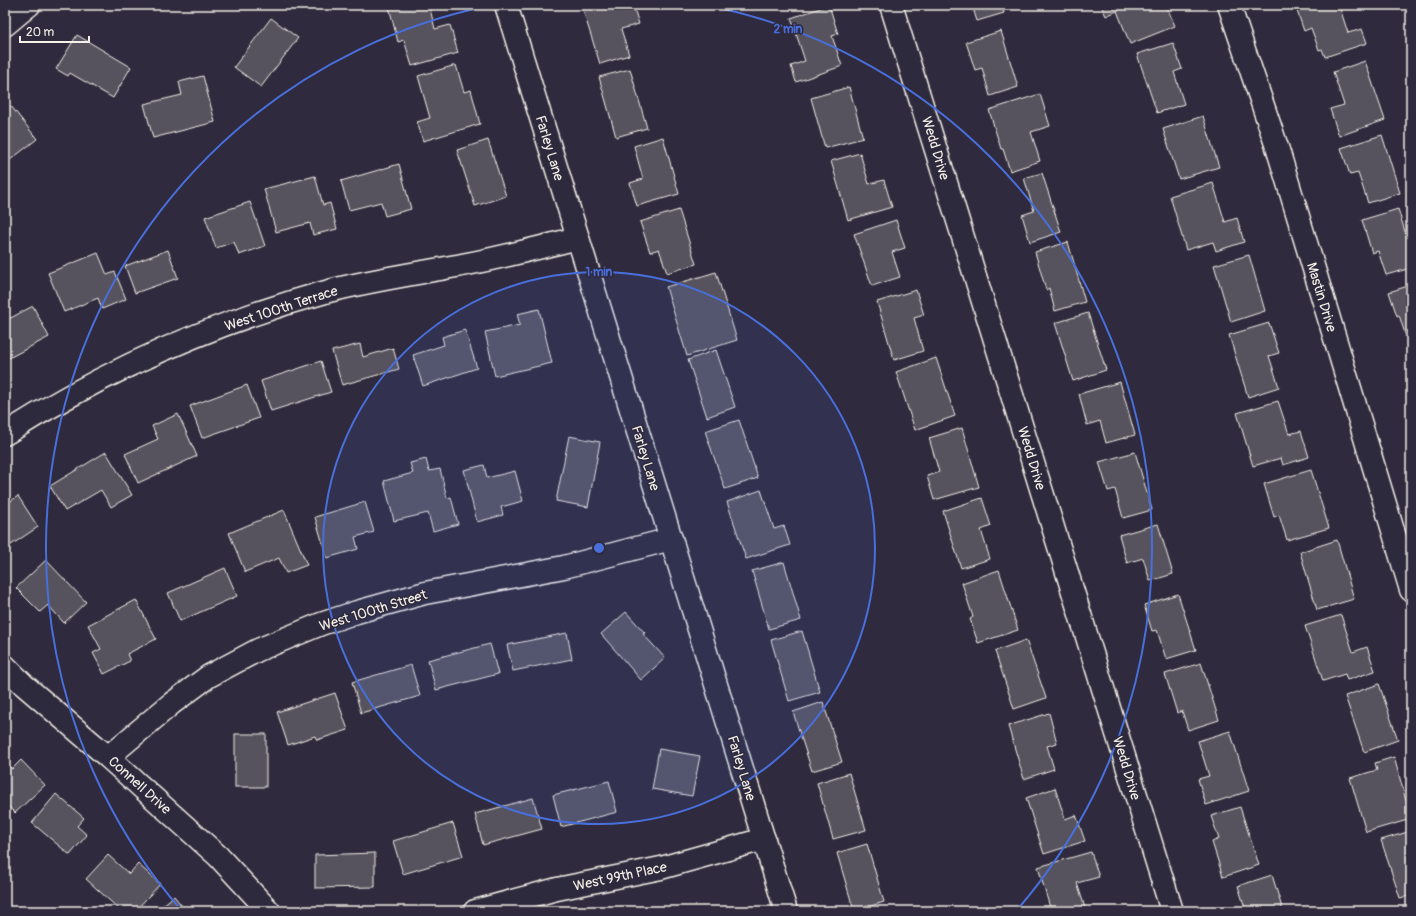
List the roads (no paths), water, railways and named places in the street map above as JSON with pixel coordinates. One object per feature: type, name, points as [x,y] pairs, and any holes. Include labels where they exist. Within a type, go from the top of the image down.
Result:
[{"type":"street","points":[[5,25],[29,5]]},
{"type":"street","name":"Farley Lane","points":[[506,5],[786,911]]},
{"type":"street","name":"Wedd Drive","points":[[891,5],[1172,911]]},
{"type":"street","name":"Mastin Drive","points":[[1229,5],[1278,150],[1411,590]]},
{"type":"street","name":"West 100th Terrace","points":[[5,434],[34,416],[120,370],[180,343],[253,315],[329,291],[379,279],[469,264],[578,238]]},
{"type":"street","name":"West 100th Street","points":[[108,757],[170,704],[209,676],[258,650],[321,624],[425,593],[564,567],[671,539]]},
{"type":"street","name":"Connell Drive","points":[[5,666],[24,685],[108,757],[218,856],[268,911]]},
{"type":"street","name":"West 99th Place","points":[[475,911],[557,889],[661,868],[764,839]]}]
